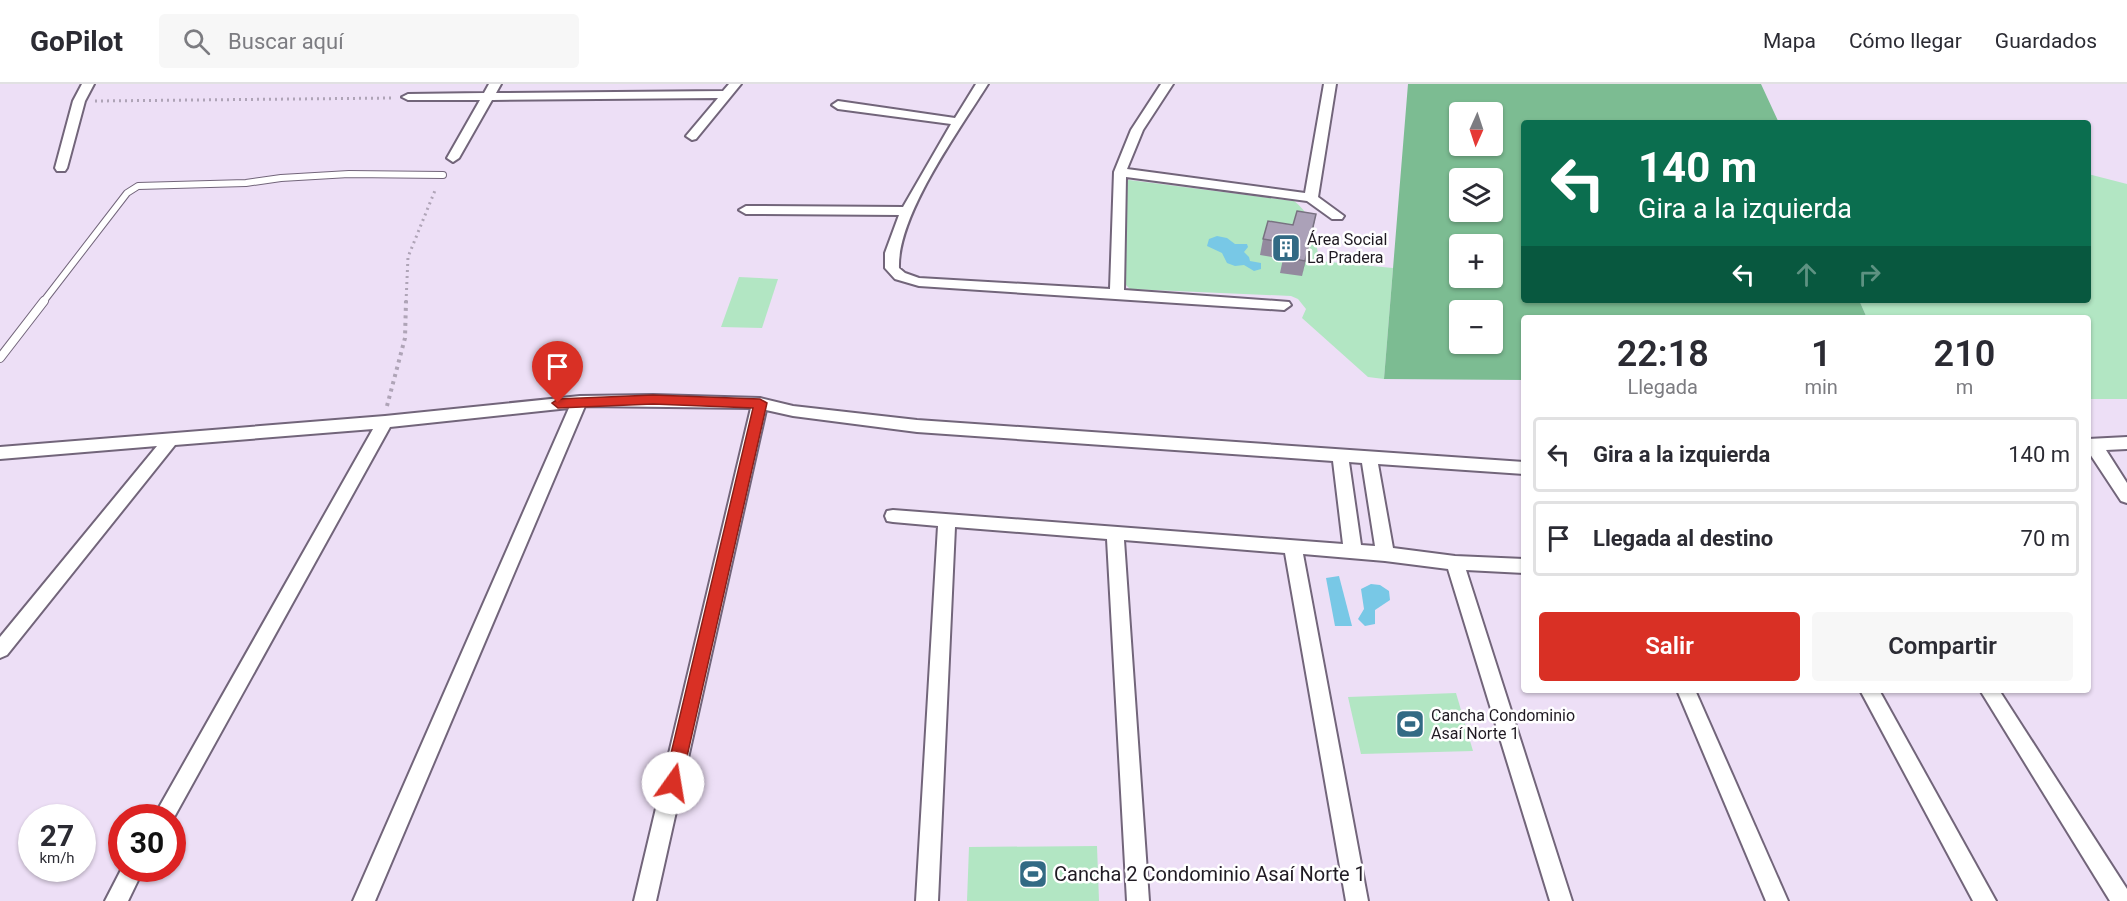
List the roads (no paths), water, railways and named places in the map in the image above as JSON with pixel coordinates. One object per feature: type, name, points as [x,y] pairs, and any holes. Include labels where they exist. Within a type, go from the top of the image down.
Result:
[{"type":"street","points":[[61,168],[79,101],[88,84]]},
{"type":"street","points":[[453,158],[495,84]]},
{"type":"street","points":[[692,136],[735,84]]},
{"type":"street","points":[[982,84],[906,211],[891,258],[892,269],[899,276],[920,282],[1284,305]]},
{"type":"street","points":[[1117,294],[1120,172],[1137,130],[1167,84]]},
{"type":"street","points":[[1311,198],[1330,84]]},
{"type":"street","points":[[408,97],[727,94]]},
{"type":"street","points":[[838,105],[959,122]]},
{"type":"street","points":[[1120,172],[1311,198],[1337,216]]},
{"type":"street","points":[[746,210],[906,211]]},
{"type":"street","points":[[0,453],[385,422],[580,401],[653,400],[760,403],[793,411],[917,426],[1521,468]]},
{"type":"street","points":[[364,901],[580,401]]},
{"type":"street","points":[[645,901],[760,403]]},
{"type":"street","points":[[171,804],[385,422]]},
{"type":"street","points":[[0,650],[169,441]]},
{"type":"street","points":[[2091,445],[2127,443]]},
{"type":"street","points":[[2091,445],[2127,497]]},
{"type":"street","points":[[1340,456],[1353,552]]},
{"type":"street","points":[[1369,458],[1385,554]]},
{"type":"street","points":[[893,516],[1385,554],[1455,563],[1521,566]]},
{"type":"street","points":[[927,901],[947,520]]},
{"type":"street","points":[[1115,533],[1138,901]]},
{"type":"street","points":[[1293,548],[1357,901]]},
{"type":"street","points":[[1455,563],[1561,901]]},
{"type":"street","points":[[1687,693],[1777,901]]},
{"type":"street","points":[[1871,693],[1985,901]]},
{"type":"street","points":[[1991,693],[2122,901]]},
{"type":"street","points":[[116,901],[126,882]]},
{"type":"lane","points":[[0,358],[127,193],[138,186],[246,183],[281,178],[349,174],[443,175]]},
{"type":"water","points":[[1217,236],[1227,238],[1235,244],[1247,244],[1248,247],[1244,252],[1250,261],[1261,263],[1261,269],[1254,271],[1244,265],[1235,266],[1227,263],[1222,253],[1207,246],[1209,239]]},
{"type":"water","points":[[1339,576],[1352,626],[1335,626],[1326,578]]},
{"type":"water","points":[[1371,584],[1380,585],[1389,591],[1390,600],[1375,610],[1375,624],[1365,626],[1358,619],[1364,609],[1361,589]]},
{"type":"place","name":"Área Social La Pradera","points":[[1286,248]]},
{"type":"place","name":"Cancha Condominio Asaí Norte 1","points":[[1410,724]]},
{"type":"place","name":"Cancha 2 Condominio Asaí Norte 1","points":[[1033,874]]}]
